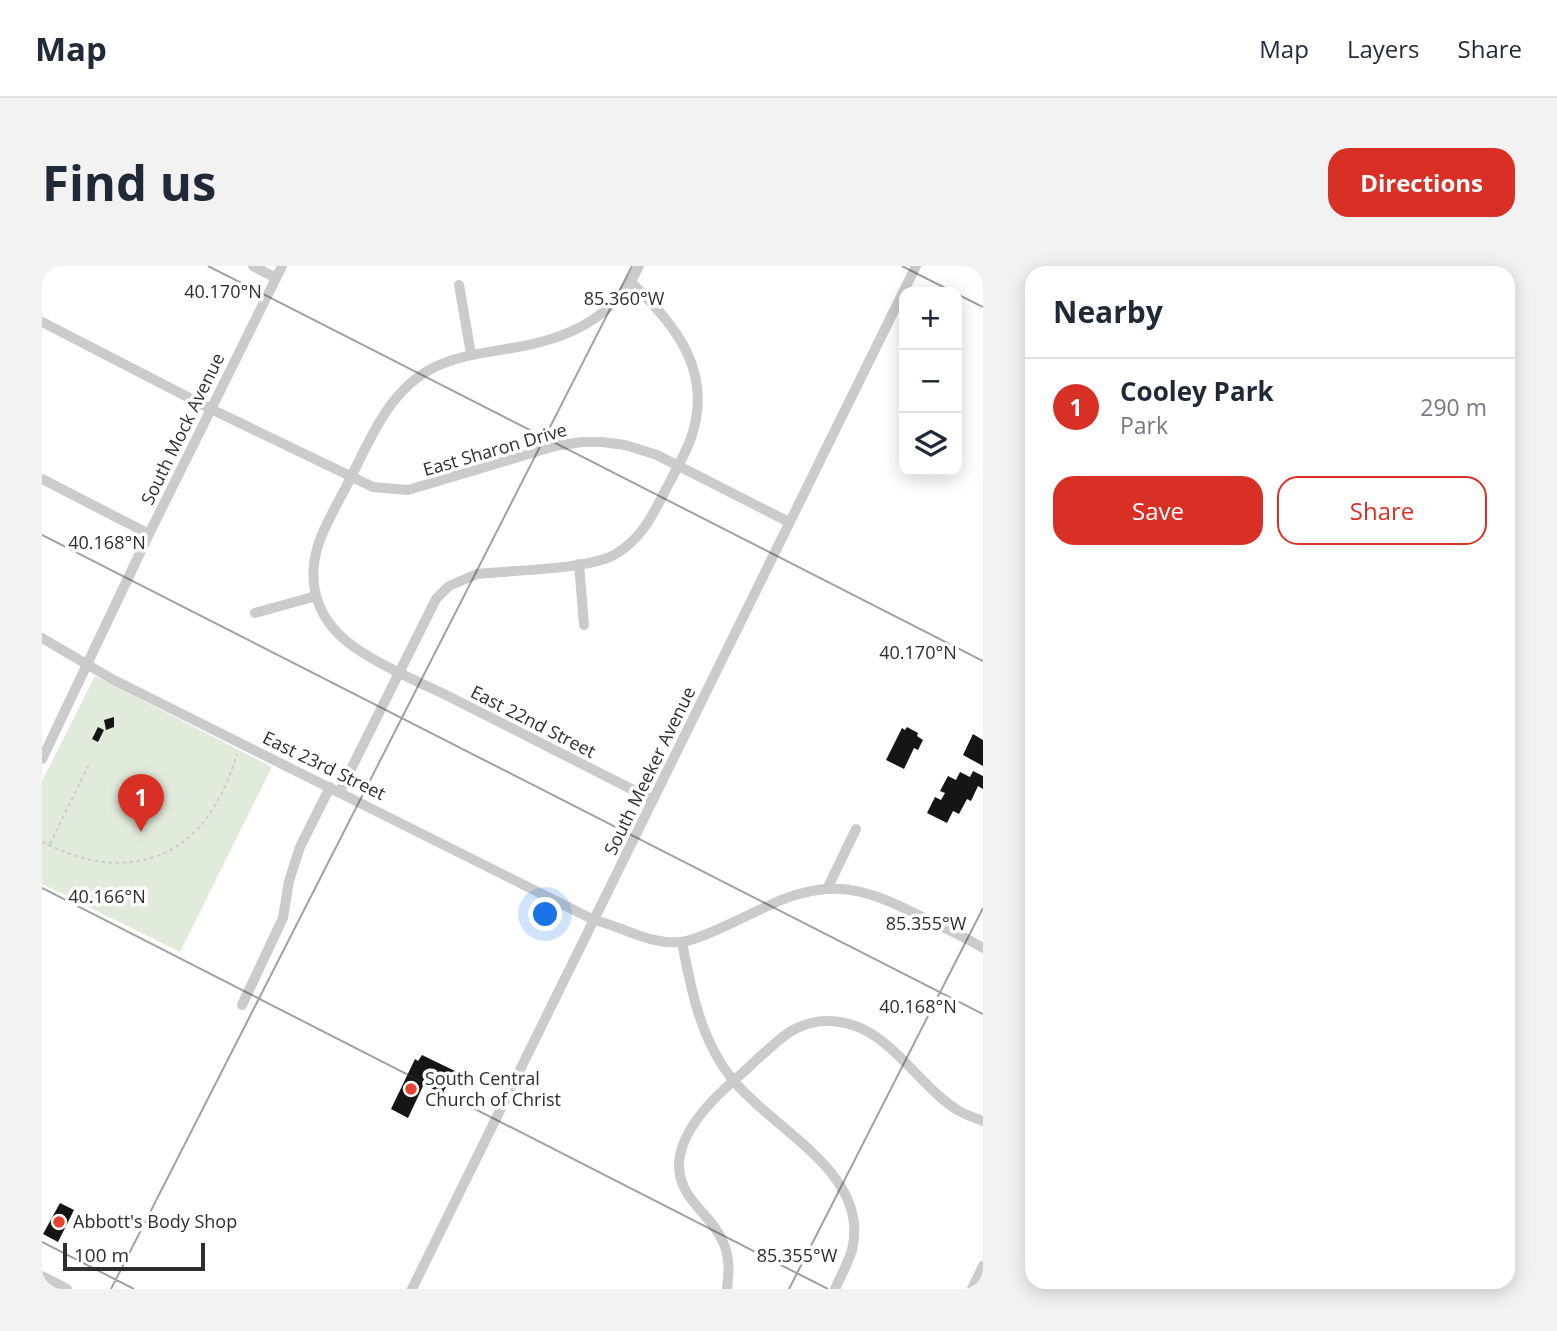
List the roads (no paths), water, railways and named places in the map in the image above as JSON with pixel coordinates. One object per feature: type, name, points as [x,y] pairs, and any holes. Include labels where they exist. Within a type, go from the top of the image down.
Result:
[{"type":"street","points":[[253,266],[276,278]]},
{"type":"street","name":"South Mock Avenue","points":[[42,759],[149,534],[282,266]]},
{"type":"street","points":[[255,613],[316,596],[313,568],[316,550],[384,414],[397,396],[433,368],[471,354],[545,342],[564,336],[597,317],[631,282],[639,266]]},
{"type":"street","name":"South Meeker Avenue","points":[[412,1289],[916,266]]},
{"type":"street","points":[[242,1004],[283,918],[289,880],[300,847],[335,789],[432,604],[449,586],[477,574],[579,564],[611,556],[639,536],[652,518],[678,466],[695,423],[696,385],[690,360],[675,330],[631,282]]},
{"type":"street","points":[[459,285],[471,354]]},
{"type":"street","name":"East Sharon Drive","points":[[42,322],[211,409],[373,487],[408,490],[555,446],[582,442],[612,443],[638,448],[789,522]]},
{"type":"street","points":[[42,479],[149,534]]},
{"type":"street","points":[[579,564],[584,625]]},
{"type":"street","name":"East 22nd Street","points":[[316,596],[327,621],[347,642],[398,671],[653,800]]},
{"type":"street","name":"East 23rd Street","points":[[42,638],[112,679],[594,920],[637,936],[682,942]]},
{"type":"street","points":[[827,889],[856,830]]},
{"type":"street","points":[[835,1289],[853,1246],[853,1216],[845,1192],[815,1156],[733,1081],[719,1059],[698,1013],[682,942],[786,897],[809,890],[827,889],[854,890],[878,896],[983,948]]},
{"type":"street","points":[[727,1289],[729,1262],[724,1242],[686,1194],[679,1170],[680,1158],[686,1136],[733,1081],[791,1031],[811,1023],[836,1021],[850,1023],[870,1032],[954,1107],[983,1121]]},
{"type":"street","points":[[972,1289],[983,1266]]},
{"type":"street","points":[[42,1276],[67,1289]]},
{"type":"place","name":"Cooley Park","points":[[141,832]]},
{"type":"place","name":"South Central Church of Christ","points":[[411,1089]]},
{"type":"place","name":"Abbott's Body Shop","points":[[59,1222]]}]
